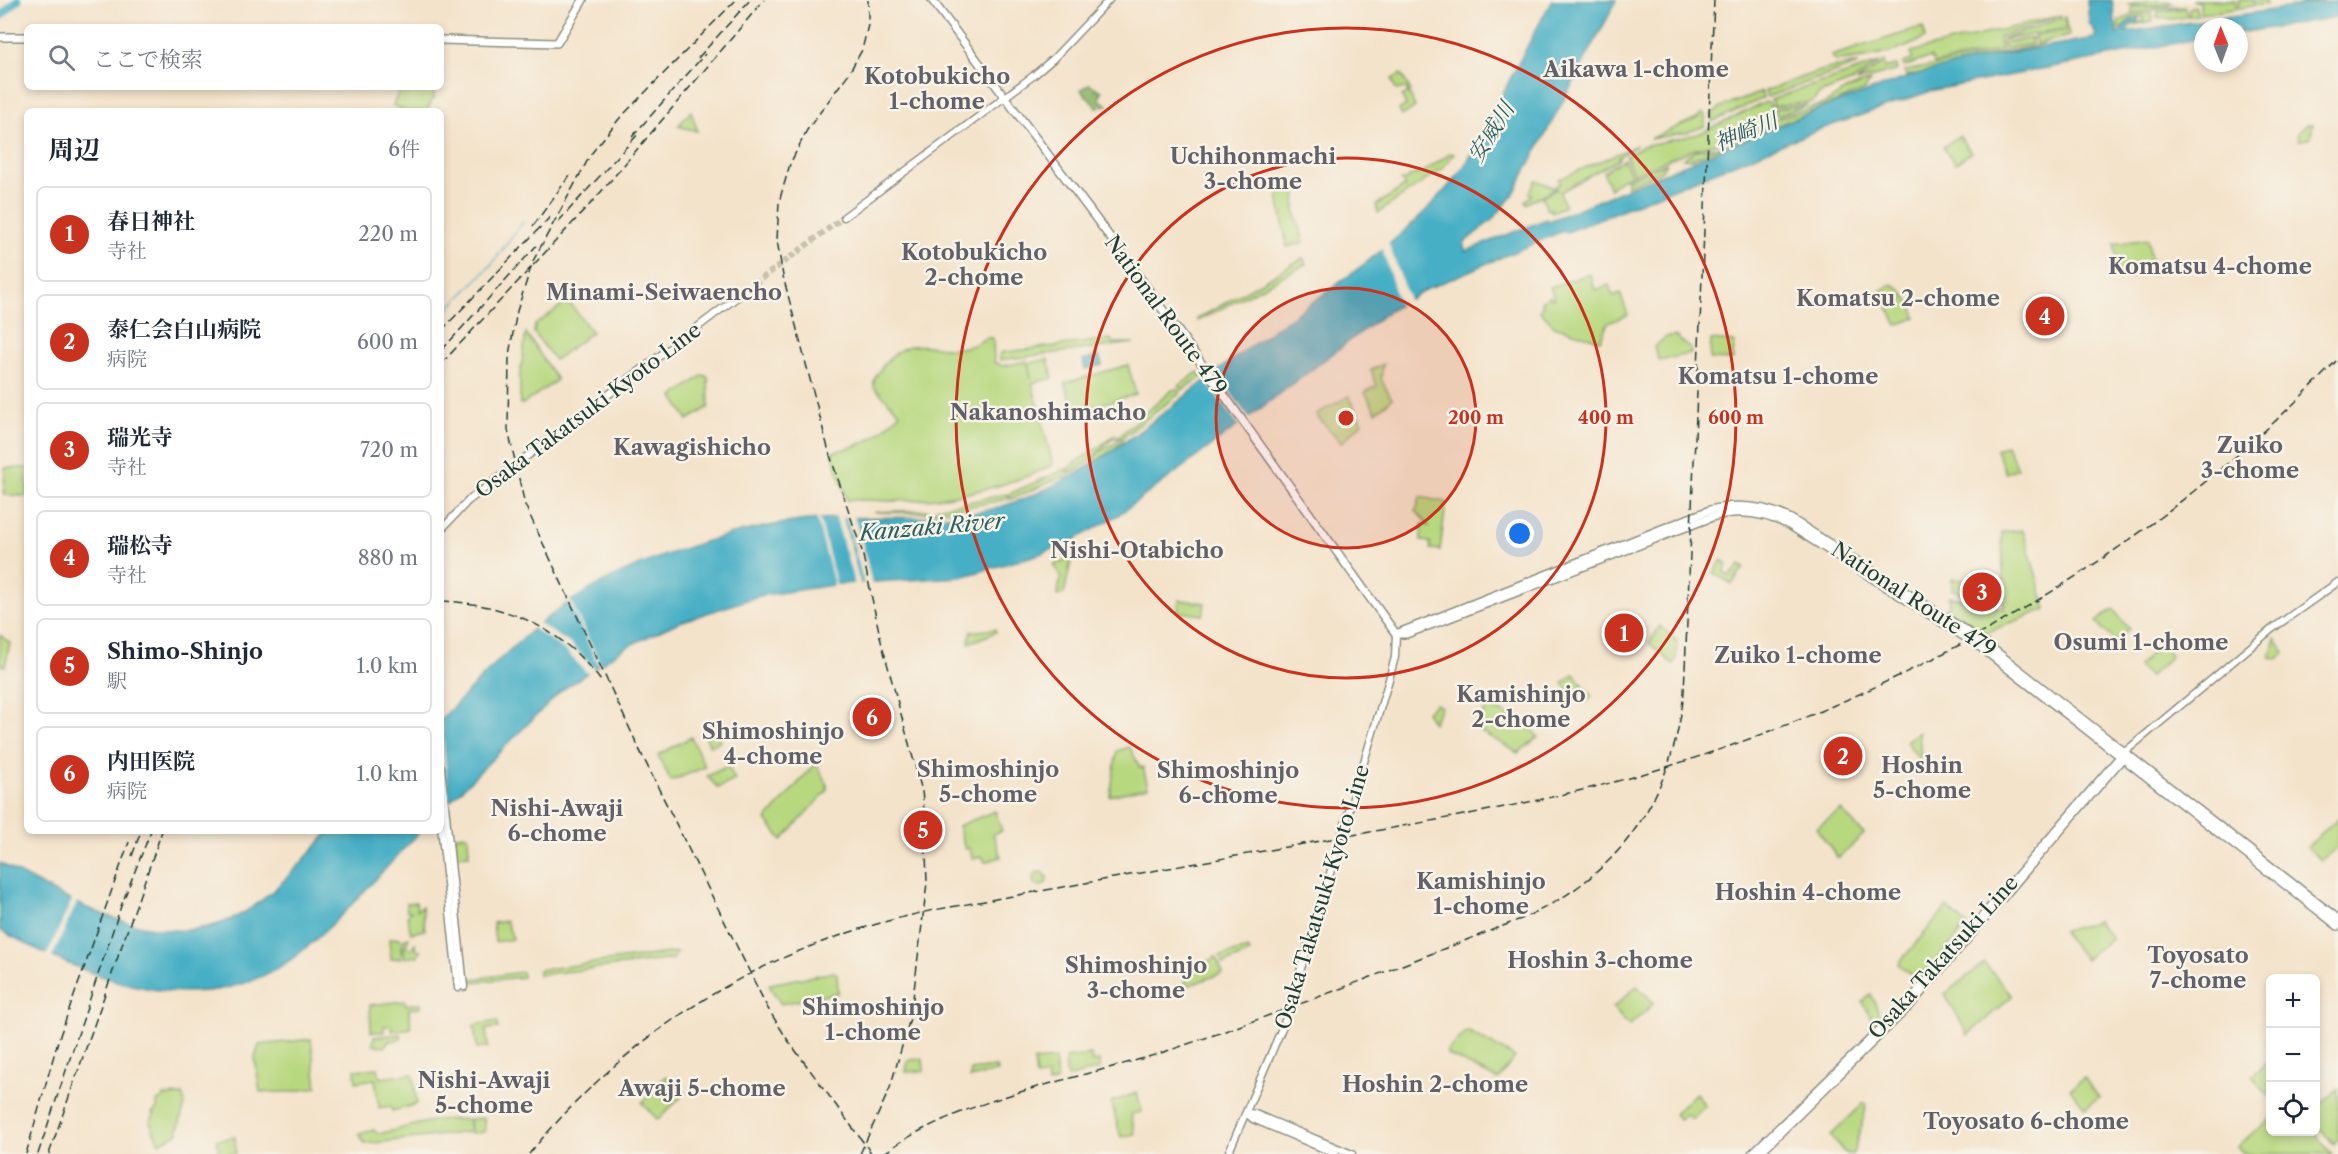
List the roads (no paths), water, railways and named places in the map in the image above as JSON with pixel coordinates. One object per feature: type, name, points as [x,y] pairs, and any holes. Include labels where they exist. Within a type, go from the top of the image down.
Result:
[{"type":"highway","points":[[444,40],[557,43],[583,0]]},
{"type":"highway","name":"National Route 479","points":[[932,0],[1173,325],[1396,634],[1710,510],[1728,506],[1755,507],[1791,519],[1985,643],[2338,926]]},
{"type":"highway","points":[[0,37],[24,37]]},
{"type":"highway","name":"National Route 479","points":[[2124,756],[2338,919]]},
{"type":"main road","points":[[844,217],[1053,59],[1109,0]]},
{"type":"main road","name":"Osaka Takatsuki Kyoto Line","points":[[444,527],[468,501],[741,295]]},
{"type":"main road","name":"Osaka Takatsuki Line","points":[[1751,1154],[1908,1002],[2124,756],[2260,638],[2322,590],[2338,582]]},
{"type":"main road","name":"Osaka Takatsuki Kyoto Line","points":[[1228,1154],[1288,1011],[1390,675],[1397,645],[1396,634]]},
{"type":"main road","name":"Osaka Takatsuki Line","points":[[1759,1154],[1911,1005],[2124,756]]},
{"type":"main road","points":[[444,812],[448,872]]},
{"type":"main road","points":[[442,834],[461,987]]},
{"type":"main road","points":[[1246,1113],[1253,1119],[1336,1154]]},
{"type":"main road","points":[[1246,1113],[1255,1114],[1352,1154]]},
{"type":"water","points":[[1552,0],[1617,0],[1513,195],[1493,219],[1465,242],[1466,251],[1547,219],[1549,221],[1819,109],[1917,74],[2002,54],[2095,38],[2095,31],[2089,23],[2087,0],[2112,0],[2117,34],[2128,22],[2138,17],[2138,22],[2132,23],[2126,32],[2194,22],[2194,40],[1934,90],[1815,131],[1567,232],[1563,231],[1425,290],[1389,311],[1118,515],[1076,539],[1040,554],[961,577],[839,584],[759,596],[677,623],[624,648],[561,691],[444,807],[444,716],[519,642],[547,618],[575,599],[606,581],[641,565],[714,539],[786,523],[820,519],[933,517],[978,512],[1034,495],[1066,479],[1097,461],[1155,420],[1240,354],[1385,248],[1437,199],[1460,172],[1483,134]]},
{"type":"water","points":[[2314,0],[2325,0],[2301,5],[2338,1],[2338,17],[2248,32],[2248,18],[2219,18],[2298,6]]},
{"type":"water","points":[[1099,356],[1102,365],[1085,369],[1083,360]]},
{"type":"water","points":[[327,834],[418,834],[350,906],[306,948],[269,973],[231,987],[192,992],[153,989],[113,980],[75,966],[0,930],[0,863],[89,909],[121,921],[153,928],[186,930],[217,925],[248,910],[301,863]]},
{"type":"waterway","points":[[0,17],[18,0]]},
{"type":"waterway","points":[[444,313],[491,265],[523,222]]},
{"type":"tunnel","points":[[740,295],[844,217]]},
{"type":"railway","points":[[643,757],[525,505],[508,430],[509,355],[517,311],[533,261],[591,154],[619,119],[736,0]]},
{"type":"railway","points":[[698,58],[750,0]]},
{"type":"railway","points":[[444,361],[595,199],[764,0]]},
{"type":"railway","points":[[860,1154],[890,1088],[911,1015],[927,883],[925,821],[922,791],[881,641],[862,551],[829,452],[783,276],[777,240],[779,202],[790,164],[807,130],[849,73],[862,50],[868,25],[868,0]]},
{"type":"railway","points":[[883,1154],[914,1134],[983,1104],[1132,1062],[1212,1036],[1521,919],[1556,901],[1586,881],[1613,856],[1635,829],[1653,799],[1668,766],[1678,730],[1684,692],[1714,0]]},
{"type":"railway","points":[[632,137],[705,54]]},
{"type":"railway","points":[[558,222],[639,133]]},
{"type":"railway","points":[[533,226],[570,175]]},
{"type":"railway","points":[[444,328],[551,216]]},
{"type":"railway","points":[[444,348],[536,246]]},
{"type":"railway","points":[[529,1154],[571,1107],[661,1028],[710,996],[761,968],[816,944],[873,925],[934,910],[1432,821],[1587,789],[1663,768],[1757,736],[1850,698],[1940,655],[2027,607],[2111,553],[2191,493],[2267,429],[2338,359]]},
{"type":"railway","points":[[444,601],[488,607],[531,622],[569,646],[601,681]]},
{"type":"railway","points":[[639,749],[767,1007],[787,1039],[872,1154]]},
{"type":"railway","points":[[132,856],[140,834]]},
{"type":"railway","points":[[38,1154],[121,906],[150,834]]},
{"type":"railway","points":[[49,1154],[161,834]]},
{"type":"railway","points":[[26,1154],[58,1041],[129,842]]},
{"type":"place","name":"瑞松寺","points":[[2045,316]]},
{"type":"place","name":"瑞光寺","points":[[1982,592]]},
{"type":"place","name":"春日神社","points":[[1624,633]]},
{"type":"place","name":"内田医院","points":[[872,717]]},
{"type":"place","name":"泰仁会白山病院","points":[[1843,756]]},
{"type":"place","name":"Shimo-Shinjo","points":[[923,830]]},
{"type":"district","name":"Aikawa 1-chome","points":[[1636,69]]},
{"type":"district","name":"Kotobukicho 1-chome","points":[[937,88]]},
{"type":"district","name":"Uchihonmachi 3-chome","points":[[1253,168]]},
{"type":"district","name":"Kotobukicho 2-chome","points":[[974,264]]},
{"type":"district","name":"Komatsu 4-chome","points":[[2210,266]]},
{"type":"district","name":"Minami-Seiwaencho","points":[[664,292]]},
{"type":"district","name":"Komatsu 2-chome","points":[[1898,298]]},
{"type":"district","name":"Komatsu 1-chome","points":[[1778,376]]},
{"type":"district","name":"Nakanoshimacho","points":[[1048,412]]},
{"type":"district","name":"Kawagishicho","points":[[692,447]]},
{"type":"district","name":"Zuiko 3-chome","points":[[2250,458]]},
{"type":"district","name":"Nishi-Otabicho","points":[[1137,550]]},
{"type":"district","name":"Osumi 1-chome","points":[[2141,642]]},
{"type":"district","name":"Zuiko 1-chome","points":[[1798,655]]},
{"type":"district","name":"Kamishinjo 2-chome","points":[[1521,706]]},
{"type":"district","name":"Shimoshinjo 4-chome","points":[[773,744]]},
{"type":"district","name":"Hoshin 5-chome","points":[[1922,778]]},
{"type":"district","name":"Shimoshinjo 5-chome","points":[[988,782]]},
{"type":"district","name":"Shimoshinjo 6-chome","points":[[1228,782]]},
{"type":"district","name":"Nishi-Awaji 6-chome","points":[[557,820]]},
{"type":"district","name":"Hoshin 4-chome","points":[[1808,892]]},
{"type":"district","name":"Kamishinjo 1-chome","points":[[1481,894]]},
{"type":"district","name":"Hoshin 3-chome","points":[[1600,960]]},
{"type":"district","name":"Toyosato 7-chome","points":[[2198,968]]},
{"type":"district","name":"Shimoshinjo 3-chome","points":[[1136,978]]},
{"type":"district","name":"Shimoshinjo 1-chome","points":[[873,1020]]},
{"type":"district","name":"Hoshin 2-chome","points":[[1435,1084]]},
{"type":"district","name":"Awaji 5-chome","points":[[702,1088]]},
{"type":"district","name":"Nishi-Awaji 5-chome","points":[[484,1092]]},
{"type":"district","name":"Toyosato 6-chome","points":[[2026,1121]]},
{"type":"water label","name":"安威川","points":[[1491,132]]},
{"type":"water label","name":"神崎川","points":[[1746,132]]},
{"type":"water label","name":"Kanzaki River","points":[[932,527]]}]
